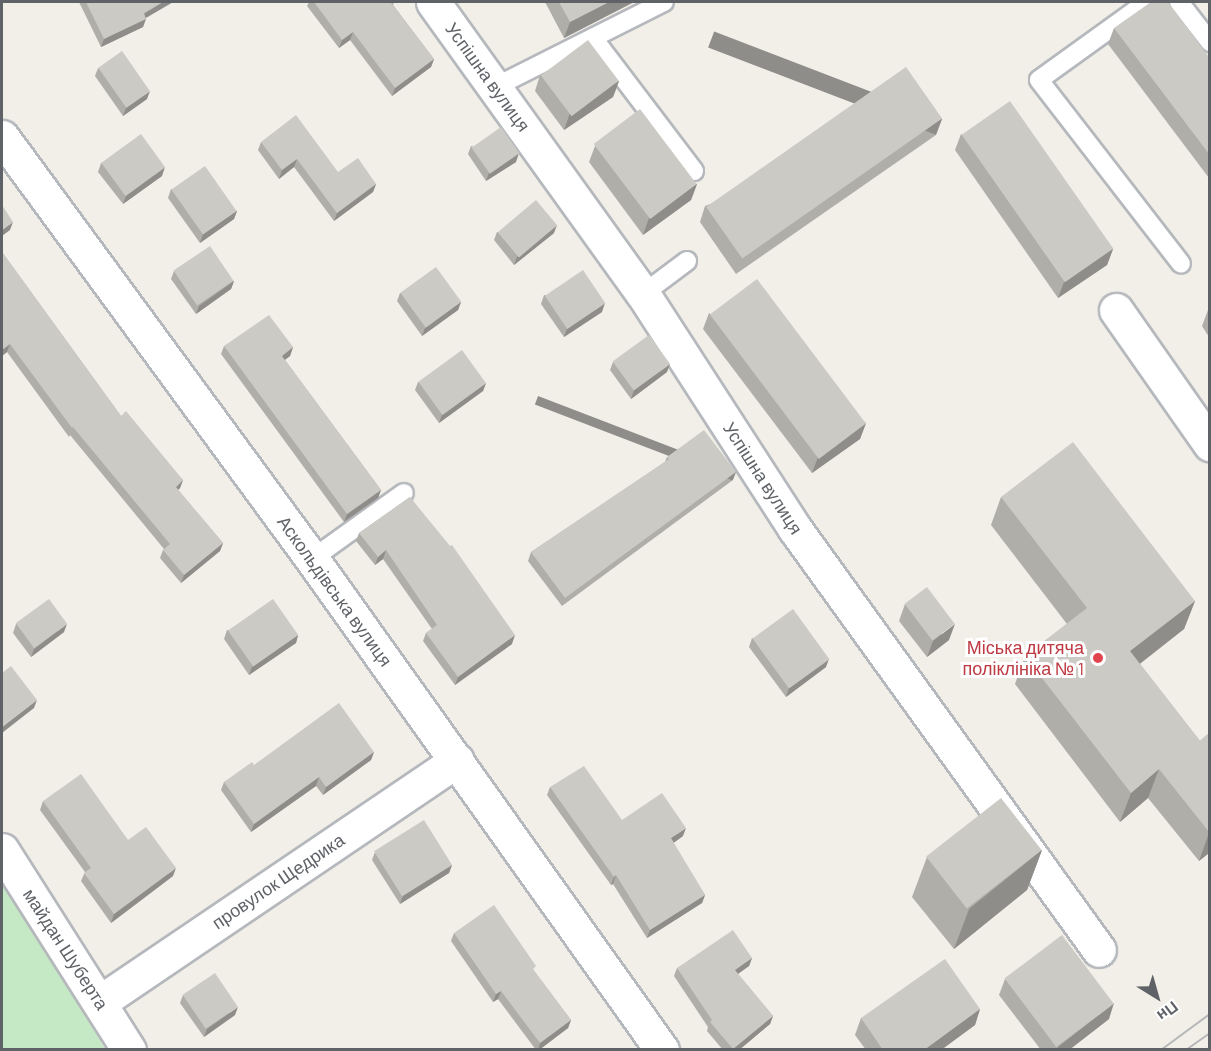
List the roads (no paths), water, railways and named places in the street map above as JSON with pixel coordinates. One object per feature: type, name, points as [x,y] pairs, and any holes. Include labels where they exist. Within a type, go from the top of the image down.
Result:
[{"type":"street","name":"Успішна вулиця","points":[[433,2],[643,294],[795,529],[1099,950]]},
{"type":"street","name":"Аскольдівська вулиця","points":[[2,137],[312,559],[662,1050]]},
{"type":"street","points":[[1116,310],[1209,444]]},
{"type":"street","name":"провулок Щедрика","points":[[99,1002],[457,760]]},
{"type":"street","name":"майдан Шуберта","points":[[2,850],[129,1050]]},
{"type":"lane","points":[[495,87],[664,2]]},
{"type":"lane","points":[[1147,2],[1039,80],[1180,264]]},
{"type":"lane","points":[[1179,2],[1209,42]]},
{"type":"lane","points":[[593,38],[694,171]]},
{"type":"lane","points":[[643,294],[687,261]]},
{"type":"lane","points":[[312,559],[404,494]]},
{"type":"tram line","points":[[1161,1050],[1210,1014]]},
{"type":"tram line","points":[[1186,1050],[1210,1033]]},
{"type":"place","name":"Міська дитяча поліклініка № 1","points":[[1098,658]]}]
